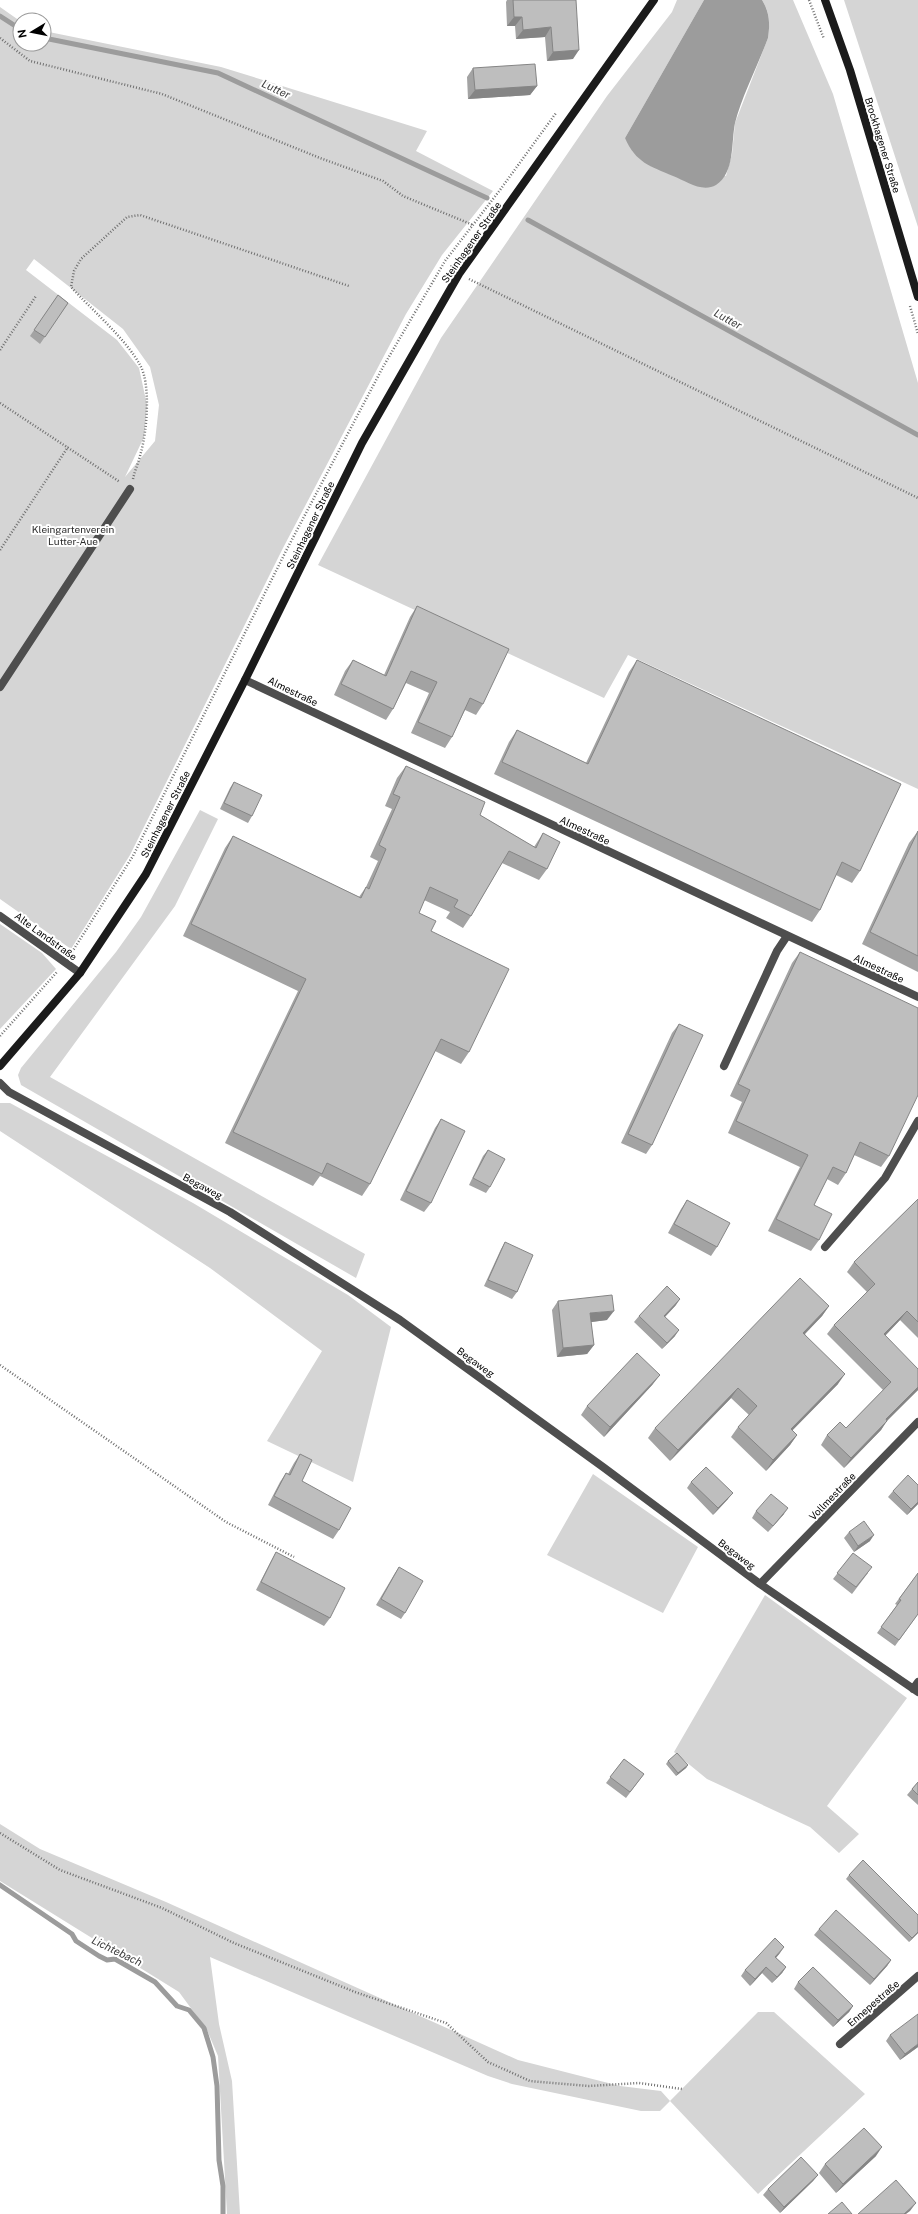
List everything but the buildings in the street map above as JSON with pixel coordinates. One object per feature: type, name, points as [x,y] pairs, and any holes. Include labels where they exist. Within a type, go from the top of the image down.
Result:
[{"type":"main road","name":"Steinhagener Straße","points":[[0,1066],[80,973],[146,874],[245,680],[362,444],[459,274],[654,0]]},
{"type":"main road","name":"Brockhagener Straße","points":[[825,0],[850,70],[918,296]]},
{"type":"street","points":[[0,687],[130,489]]},
{"type":"street","name":"Almestraße","points":[[245,680],[918,997]]},
{"type":"street","name":"Alte Landstraße","points":[[0,916],[80,973]]},
{"type":"street","points":[[724,1066],[777,951],[787,936]]},
{"type":"street","name":"Begaweg","points":[[0,1084],[9,1092],[230,1212],[400,1320],[603,1466],[760,1584],[916,1687]]},
{"type":"street","points":[[825,1247],[885,1178],[918,1121]]},
{"type":"street","name":"Vollmestraße","points":[[760,1584],[918,1422]]},
{"type":"street","name":"Ennepestraße","points":[[840,2044],[918,1976]]},
{"type":"path","points":[[0,38],[30,61],[162,94],[320,158],[383,181],[403,196],[473,225]]},
{"type":"path","points":[[0,403],[130,489],[142,451],[145,428],[147,389],[141,366],[125,343],[71,287],[74,271],[81,259],[127,217],[140,215],[349,286]]},
{"type":"path","points":[[459,274],[918,498]]},
{"type":"path","points":[[0,350],[36,296]]},
{"type":"path","points":[[0,550],[68,447]]},
{"type":"path","points":[[0,1365],[226,1522],[294,1557]]},
{"type":"path","points":[[0,1833],[60,1870],[162,1908],[234,1943],[355,1992],[446,2024],[488,2062],[530,2081],[589,2086],[639,2083],[682,2089]]},
{"type":"green space","points":[[677,0],[704,0],[625,138],[726,176],[732,154],[735,123],[768,38],[769,18],[767,9],[762,0],[793,0],[833,94],[918,383],[918,789],[628,655],[604,698],[318,565],[441,338],[607,96],[672,12]]},
{"type":"green space","points":[[844,0],[918,0],[918,227]]},
{"type":"green space","name":"Kleingartenverein Lutter-Aue","points":[[0,7],[12,15],[12,52],[52,52],[52,33],[221,67],[427,131],[416,151],[493,191],[442,255],[406,314],[283,548],[130,855],[71,949],[0,899]],"holes":[[[34,259],[123,329],[150,367],[159,405],[155,441],[125,477],[144,437],[147,405],[139,368],[117,340],[26,270]]]},
{"type":"green space","points":[[200,810],[218,819],[175,906],[50,1077],[365,1254],[356,1278],[21,1085],[18,1075],[21,1068],[116,952],[141,917]]},
{"type":"green space","points":[[0,924],[42,953],[56,969],[0,1029]]},
{"type":"green space","points":[[0,1103],[10,1103],[193,1203],[348,1295],[391,1327],[353,1482],[267,1441],[322,1351],[210,1268],[0,1131]]},
{"type":"green space","points":[[593,1474],[698,1547],[663,1613],[547,1555]]},
{"type":"green space","points":[[765,1595],[907,1698],[827,1806],[859,1834],[839,1853],[810,1827],[707,1779],[674,1752]]},
{"type":"green space","points":[[0,1824],[40,1849],[166,1902],[518,2060],[620,2086],[661,2091],[670,2101],[660,2111],[641,2111],[512,2084],[488,2076],[210,1957],[219,2024],[232,2081],[240,2214],[227,2214],[218,2056],[207,2030],[179,1992],[0,1881]]},
{"type":"green space","points":[[758,2012],[774,2012],[865,2094],[758,2194],[670,2101]]},
{"type":"shaded area","points":[[704,0],[762,0],[767,9],[769,23],[768,38],[746,91],[735,123],[731,157],[726,173],[722,180],[716,185],[705,188],[689,183],[644,163],[634,153],[625,138]]},
{"type":"waterway","name":"Lutter","points":[[0,16],[12,24]]},
{"type":"waterway","name":"Lutter","points":[[52,40],[218,73],[487,198]]},
{"type":"waterway","name":"Lutter","points":[[528,220],[918,435]]},
{"type":"waterway","name":"Lichtebach","points":[[0,1885],[72,1934],[76,1941],[99,1956],[107,1960],[115,1959],[155,1982],[177,2006],[189,2010],[204,2028],[213,2057],[217,2086],[219,2160],[223,2186],[223,2214]]}]
